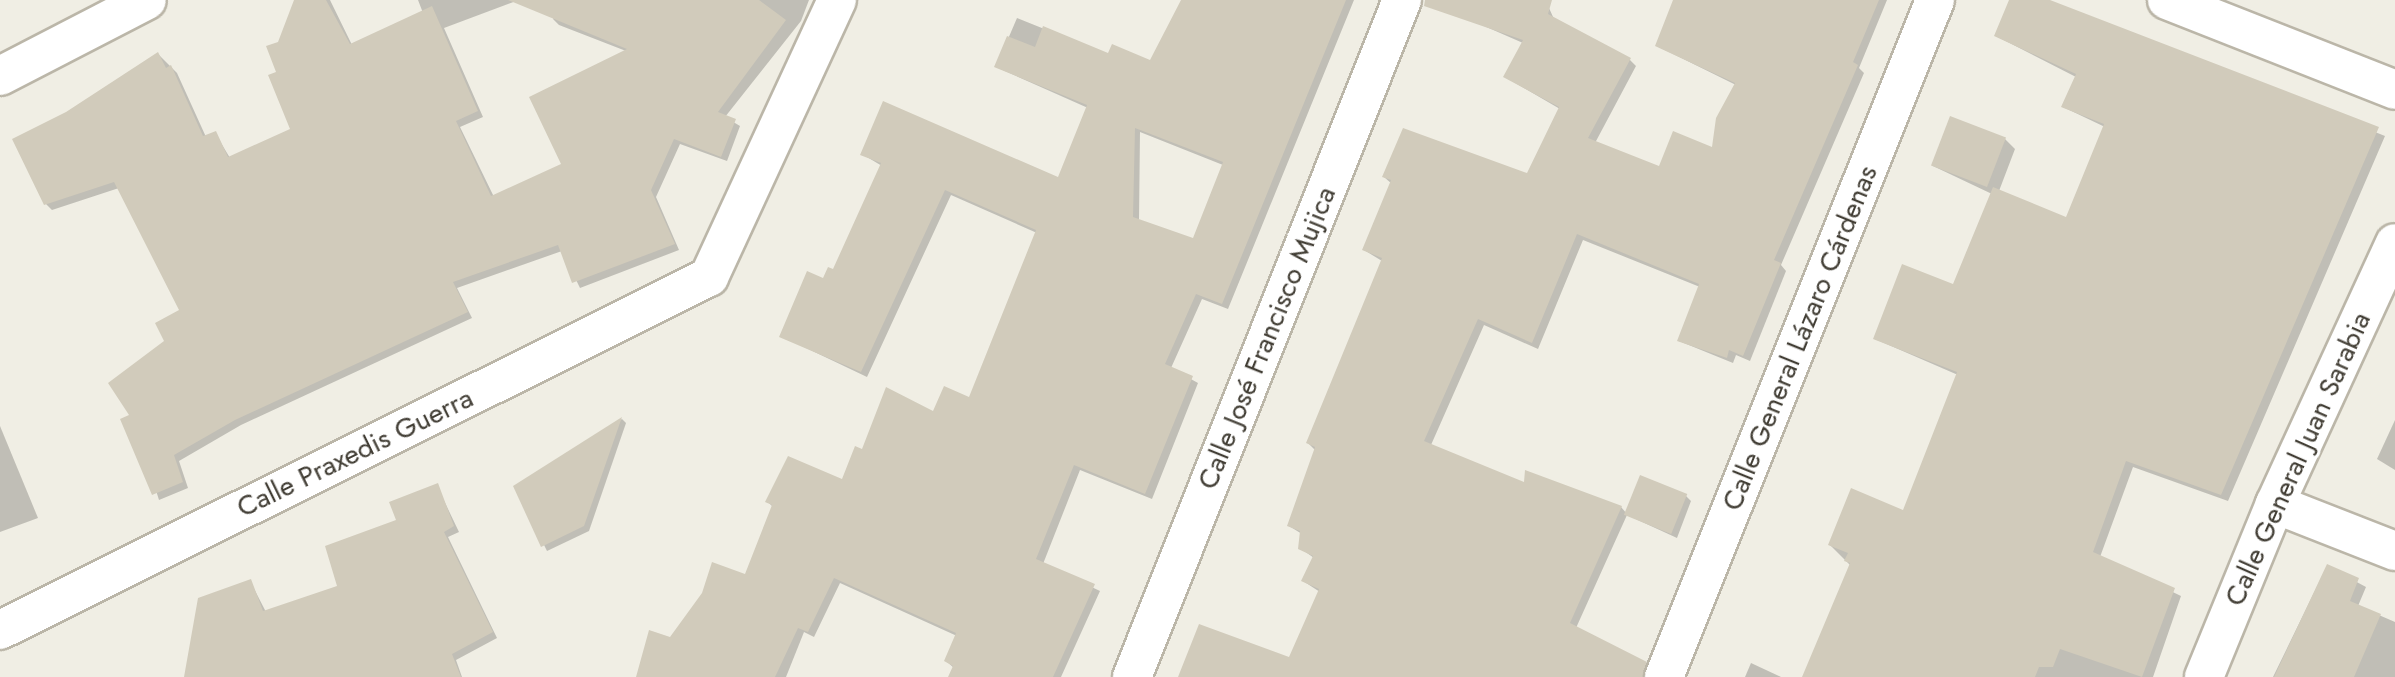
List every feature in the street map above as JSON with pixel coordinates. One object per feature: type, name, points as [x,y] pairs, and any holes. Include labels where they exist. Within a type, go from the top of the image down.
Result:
[{"type":"street","points":[[0,76],[147,0]]},
{"type":"street","name":"Calle Praxedis Guerra","points":[[0,630],[709,277],[837,0]]},
{"type":"street","name":"Calle José Francisco Mujica","points":[[1132,677],[1402,0]]},
{"type":"street","name":"Calle General Lázaro Cárdenas","points":[[1664,677],[1935,0]]},
{"type":"street","points":[[2167,0],[2395,90]]},
{"type":"street","name":"Calle General Juan Sarabia","points":[[2204,677],[2275,503],[2395,243]]},
{"type":"street","points":[[2275,503],[2395,551]]},
{"type":"building","points":[[294,0],[326,0],[350,44],[432,6],[478,111],[456,121],[491,196],[561,164],[529,97],[627,49],[508,0],[759,0],[786,20],[718,112],[736,119],[721,157],[674,139],[651,190],[675,244],[572,283],[558,245],[453,282],[468,312],[235,420],[174,455],[183,482],[152,495],[120,419],[129,415],[108,383],[164,341],[155,323],[179,310],[114,182],[44,205],[12,139],[66,112],[158,52],[166,68],[171,65],[203,136],[216,131],[228,157],[290,129],[268,75],[276,72],[266,46],[278,42]]},
{"type":"building","points":[[1181,0],[1346,0],[1222,304],[1196,294],[1165,364],[1193,376],[1145,494],[1074,465],[1036,559],[1095,584],[1053,677],[948,677],[953,666],[944,661],[956,633],[834,578],[808,632],[798,628],[775,677],[636,677],[649,630],[670,637],[702,593],[712,562],[745,574],[772,505],[765,502],[788,456],[842,479],[855,446],[862,449],[886,387],[933,411],[944,386],[969,397],[1036,230],[945,190],[861,372],[779,337],[807,271],[823,278],[828,267],[833,269],[881,163],[860,155],[883,101],[1058,177],[1087,105],[994,67],[1007,36],[1035,47],[1043,26],[1108,53],[1112,44],[1150,60]],"holes":[[[1135,128],[1223,162],[1193,238],[1133,217]]]},
{"type":"building","points":[[1425,0],[1552,0],[1548,14],[1631,58],[1588,138],[1659,166],[1673,131],[1712,147],[1716,118],[1735,83],[1655,46],[1673,0],[1879,0],[1853,62],[1858,65],[1774,260],[1781,263],[1743,356],[1729,350],[1727,358],[1677,341],[1699,284],[1577,234],[1532,343],[1478,319],[1424,441],[1524,482],[1525,470],[1622,506],[1570,623],[1647,662],[1643,677],[1178,677],[1199,624],[1289,657],[1319,589],[1301,581],[1313,556],[1298,549],[1300,531],[1287,526],[1315,447],[1306,443],[1382,258],[1362,250],[1391,180],[1382,177],[1403,128],[1527,173],[1559,107],[1503,77],[1523,40],[1424,6]]},
{"type":"building","points":[[2009,0],[2050,0],[2379,127],[2221,495],[2126,461],[2093,552],[2175,588],[2142,677],[2060,649],[2053,667],[2039,667],[2035,677],[1802,677],[1850,563],[1844,561],[1848,553],[1828,545],[1851,488],[1903,510],[1957,372],[1873,339],[1902,264],[1953,284],[1993,187],[2066,217],[2104,124],[2061,107],[2076,74],[1994,36]]},
{"type":"building","points":[[1950,116],[2006,138],[1987,187],[1931,165]]},
{"type":"building","points":[[622,417],[584,526],[541,547],[513,486]]},
{"type":"building","points":[[1640,475],[1687,494],[1671,534],[1624,515]]},
{"type":"building","points":[[438,483],[454,526],[444,532],[493,632],[452,654],[461,677],[184,677],[198,598],[251,579],[263,611],[337,586],[325,546],[396,520],[389,502]]},
{"type":"building","points":[[2327,564],[2359,578],[2350,601],[2381,614],[2354,677],[2274,677]]}]
